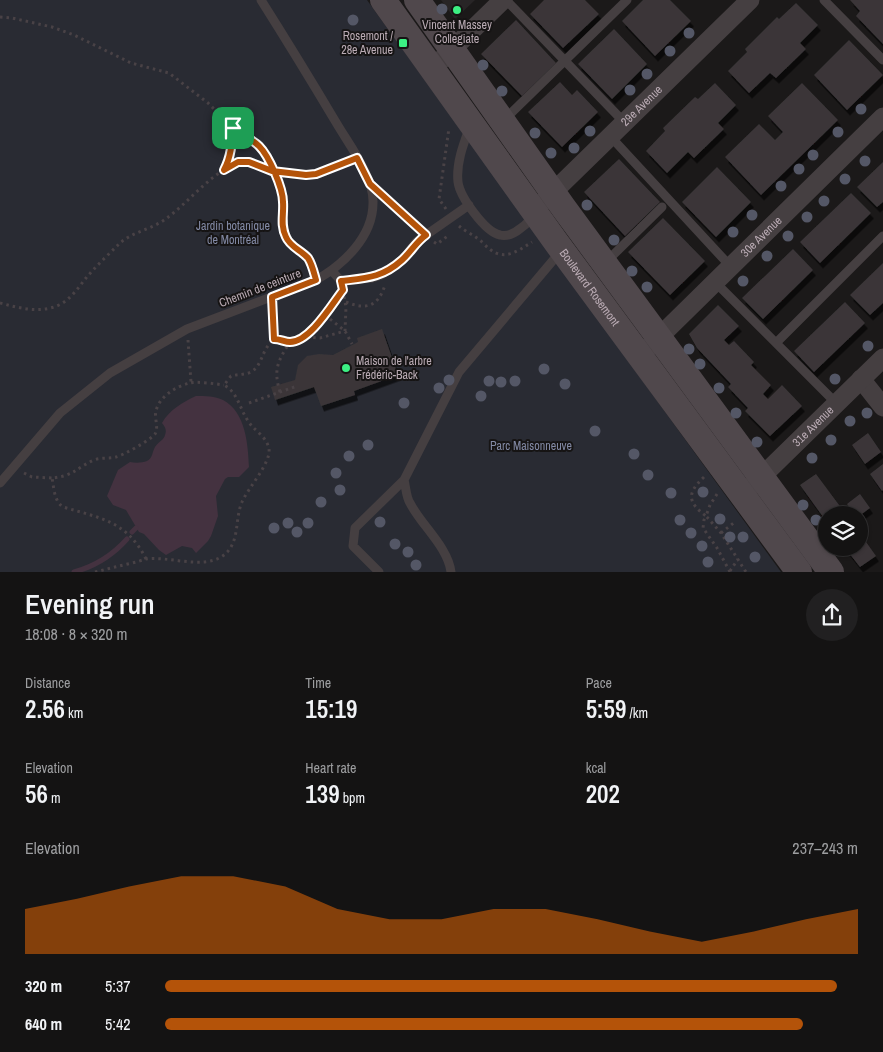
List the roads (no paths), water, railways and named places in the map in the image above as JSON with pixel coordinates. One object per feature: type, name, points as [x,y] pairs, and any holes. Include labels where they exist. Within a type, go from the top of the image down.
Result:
[{"type":"main road","name":"Boulevard Rosemont","points":[[383,0],[640,356],[735,501],[799,572]]},
{"type":"main road","points":[[417,0],[553,192],[831,572]]},
{"type":"street","points":[[433,68],[505,0]]},
{"type":"street","name":"29e Avenue","points":[[534,211],[750,0]]},
{"type":"street","name":"30e Avenue","points":[[640,356],[883,117]]},
{"type":"street","name":"31e Avenue","points":[[735,501],[883,358]]},
{"type":"street","points":[[862,379],[883,407]]},
{"type":"lane","name":"Chemin de ceinture","points":[[0,483],[60,413],[110,373],[187,329],[316,280],[332,271],[352,252],[366,230],[374,205],[370,184],[357,158],[261,0]]},
{"type":"lane","points":[[505,0],[624,122]]},
{"type":"lane","points":[[503,121],[627,0]]},
{"type":"lane","points":[[824,0],[883,60]]},
{"type":"lane","points":[[471,121],[460,156],[458,182],[464,198],[488,229],[500,236],[512,235],[530,222],[534,211]]},
{"type":"lane","points":[[610,136],[730,267]]},
{"type":"lane","points":[[332,271],[341,281],[372,278],[389,270],[402,259],[416,242],[469,205]]},
{"type":"lane","points":[[605,263],[662,207]]},
{"type":"lane","points":[[776,343],[883,236]]},
{"type":"lane","points":[[380,572],[353,546],[355,528],[404,480],[459,372],[562,250]]},
{"type":"lane","points":[[715,282],[836,403]]},
{"type":"lane","points":[[404,480],[409,502],[440,546],[451,572]]},
{"type":"waterway","points":[[132,532],[136,528]]},
{"type":"waterway","points":[[74,572],[103,560],[127,539]]},
{"type":"place","name":"Vincent Massey Collegiate","points":[[457,10]]},
{"type":"place","name":"Rosemont / 28e Avenue","points":[[403,43]]},
{"type":"place","name":"Maison de l'arbre Frédéric-Back","points":[[346,368]]},
{"type":"park label","name":"Jardin botanique de Montréal","points":[[233,233]]},
{"type":"park label","name":"Parc Maisonneuve","points":[[531,446]]}]
